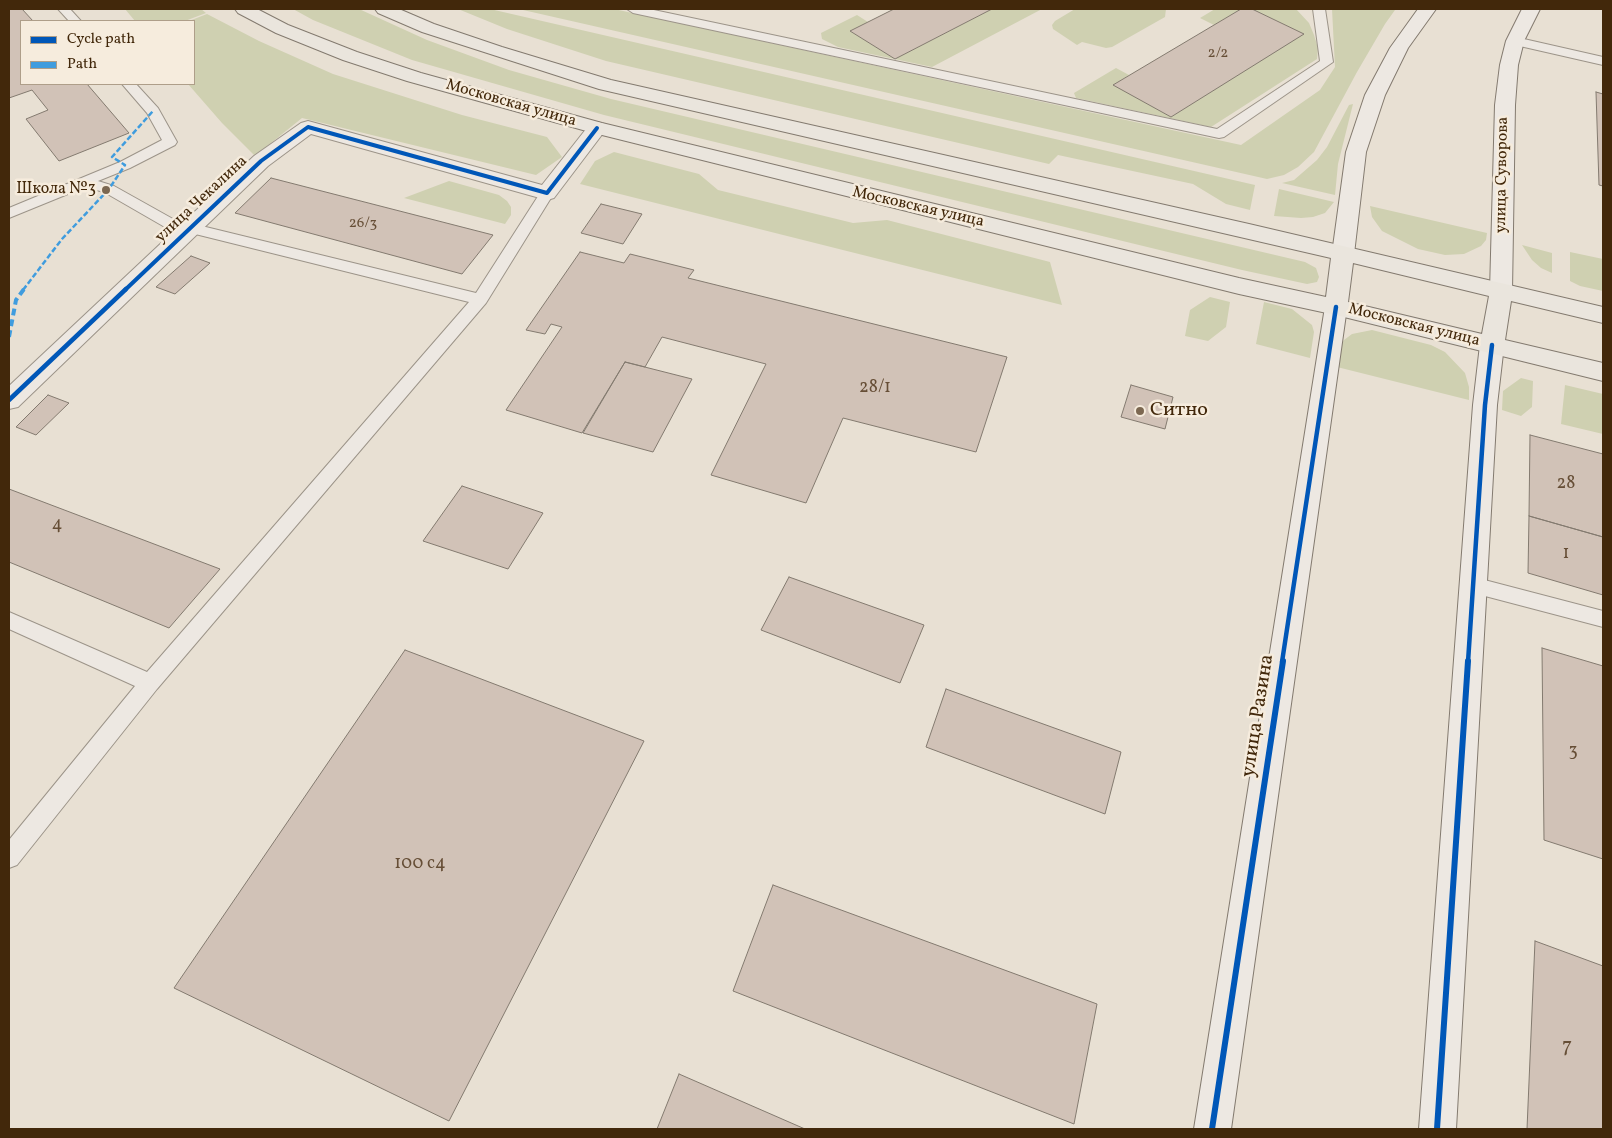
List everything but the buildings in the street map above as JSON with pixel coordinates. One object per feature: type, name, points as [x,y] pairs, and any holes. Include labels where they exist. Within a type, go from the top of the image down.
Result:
[{"type":"main road","name":"Московская улица","points":[[244,9],[282,29],[359,59],[422,79],[597,128],[1240,286],[1336,307],[1603,372]]},
{"type":"main road","points":[[384,9],[428,28],[495,51],[606,85],[1603,315]]},
{"type":"main road","points":[[1336,307],[1343,254]]},
{"type":"main road","name":"улица Суворова","points":[[1492,345],[1501,291]]},
{"type":"street","points":[[1343,254],[1356,152],[1375,95],[1399,48],[1426,9]]},
{"type":"street","name":"улица Суворова","points":[[1501,291],[1505,106],[1509,65],[1515,41],[1531,9]]},
{"type":"street","name":"улица Чекалина","points":[[9,400],[261,161],[308,127],[547,193]]},
{"type":"street","points":[[547,193],[597,128]]},
{"type":"street","name":"улица Разина","points":[[1212,1129],[1336,307]]},
{"type":"street","points":[[1437,1129],[1485,405],[1492,345]]},
{"type":"lane","points":[[64,9],[74,20]]},
{"type":"lane","points":[[633,9],[1219,134],[1327,62],[1319,9]]},
{"type":"lane","points":[[1515,41],[1603,61]]},
{"type":"lane","points":[[9,213],[124,165],[170,142],[153,111],[130,85]]},
{"type":"lane","points":[[84,182],[109,189],[168,223],[480,299]]},
{"type":"lane","points":[[9,857],[150,683],[480,299],[547,193]]},
{"type":"lane","points":[[1473,585],[1603,620]]},
{"type":"lane","points":[[9,620],[150,683]]},
{"type":"green space","points":[[125,9],[201,9],[206,13],[188,20],[134,20]]},
{"type":"green space","points":[[293,9],[359,9],[427,40],[509,70],[611,99],[1305,262],[1316,268],[1319,277],[1317,282],[1307,284],[1242,270],[604,115],[412,60],[313,20]]},
{"type":"green space","points":[[458,9],[490,9],[1255,185],[1250,210],[1226,204],[1193,184],[1058,155],[1049,164],[606,61],[507,29]]},
{"type":"green space","points":[[614,9],[1241,145],[1320,90],[1335,67],[1332,9],[1395,10],[1357,72],[1314,152],[1298,167],[1284,175],[1267,179],[523,10]]},
{"type":"green space","points":[[992,9],[1042,9],[932,67],[838,47],[822,39],[821,33],[857,15],[868,22],[850,31],[895,59]]},
{"type":"green space","points":[[1075,9],[1166,9],[1165,17],[1112,47],[1106,48],[1082,42],[1077,45],[1053,29],[1052,25],[1055,21]]},
{"type":"green space","points":[[1215,9],[1241,9],[1214,25],[1200,18]]},
{"type":"green space","points":[[1252,9],[1296,9],[1309,23],[1318,48],[1317,59],[1211,127],[1076,98],[1074,93],[1116,68],[1129,75],[1114,85],[1171,117],[1303,34]]},
{"type":"green space","points":[[207,14],[259,41],[333,74],[462,115],[547,137],[562,157],[536,175],[302,118],[255,156],[222,123],[189,85],[195,85],[195,20],[192,20]]},
{"type":"green space","points":[[1353,104],[1338,164],[1335,195],[1282,183],[1294,180],[1317,160],[1327,147],[1349,105]]},
{"type":"green space","points":[[614,152],[699,174],[718,190],[853,223],[887,220],[1050,262],[1062,305],[580,184],[595,161]]},
{"type":"green space","points":[[449,181],[499,195],[511,207],[511,215],[505,224],[404,198]]},
{"type":"green space","points":[[1279,189],[1334,202],[1325,213],[1313,217],[1274,216]]},
{"type":"green space","points":[[1370,206],[1487,233],[1486,240],[1481,246],[1464,254],[1445,255],[1418,249],[1382,231],[1372,217]]},
{"type":"green space","points":[[1522,245],[1552,253],[1552,273],[1541,268],[1532,260]]},
{"type":"green space","points":[[1570,252],[1603,259],[1603,291],[1580,286],[1570,281]]},
{"type":"green space","points":[[1210,297],[1230,302],[1226,327],[1208,341],[1185,336],[1190,310]]},
{"type":"green space","points":[[1264,302],[1292,309],[1312,325],[1314,332],[1310,358],[1256,344]]},
{"type":"green space","points":[[1372,330],[1431,345],[1445,352],[1465,373],[1469,387],[1469,400],[1333,366],[1336,351],[1344,340],[1352,334]]},
{"type":"green space","points":[[1521,378],[1533,381],[1532,407],[1521,416],[1502,410],[1503,391]]},
{"type":"green space","points":[[1565,385],[1603,394],[1603,434],[1561,424]]},
{"type":"marked path","points":[[9,337],[16,300],[62,239],[109,189],[125,165],[112,157],[153,111]]},
{"type":"cycle path","points":[[9,400],[261,161],[308,127],[547,193],[597,128]]},
{"type":"cycle path","points":[[1212,1129],[1336,307]]},
{"type":"cycle path","points":[[1437,1129],[1485,405],[1492,345]]},
{"type":"place","name":"Школа №3","points":[[106,190]]},
{"type":"place","name":"Ситно","points":[[1140,411]]}]
